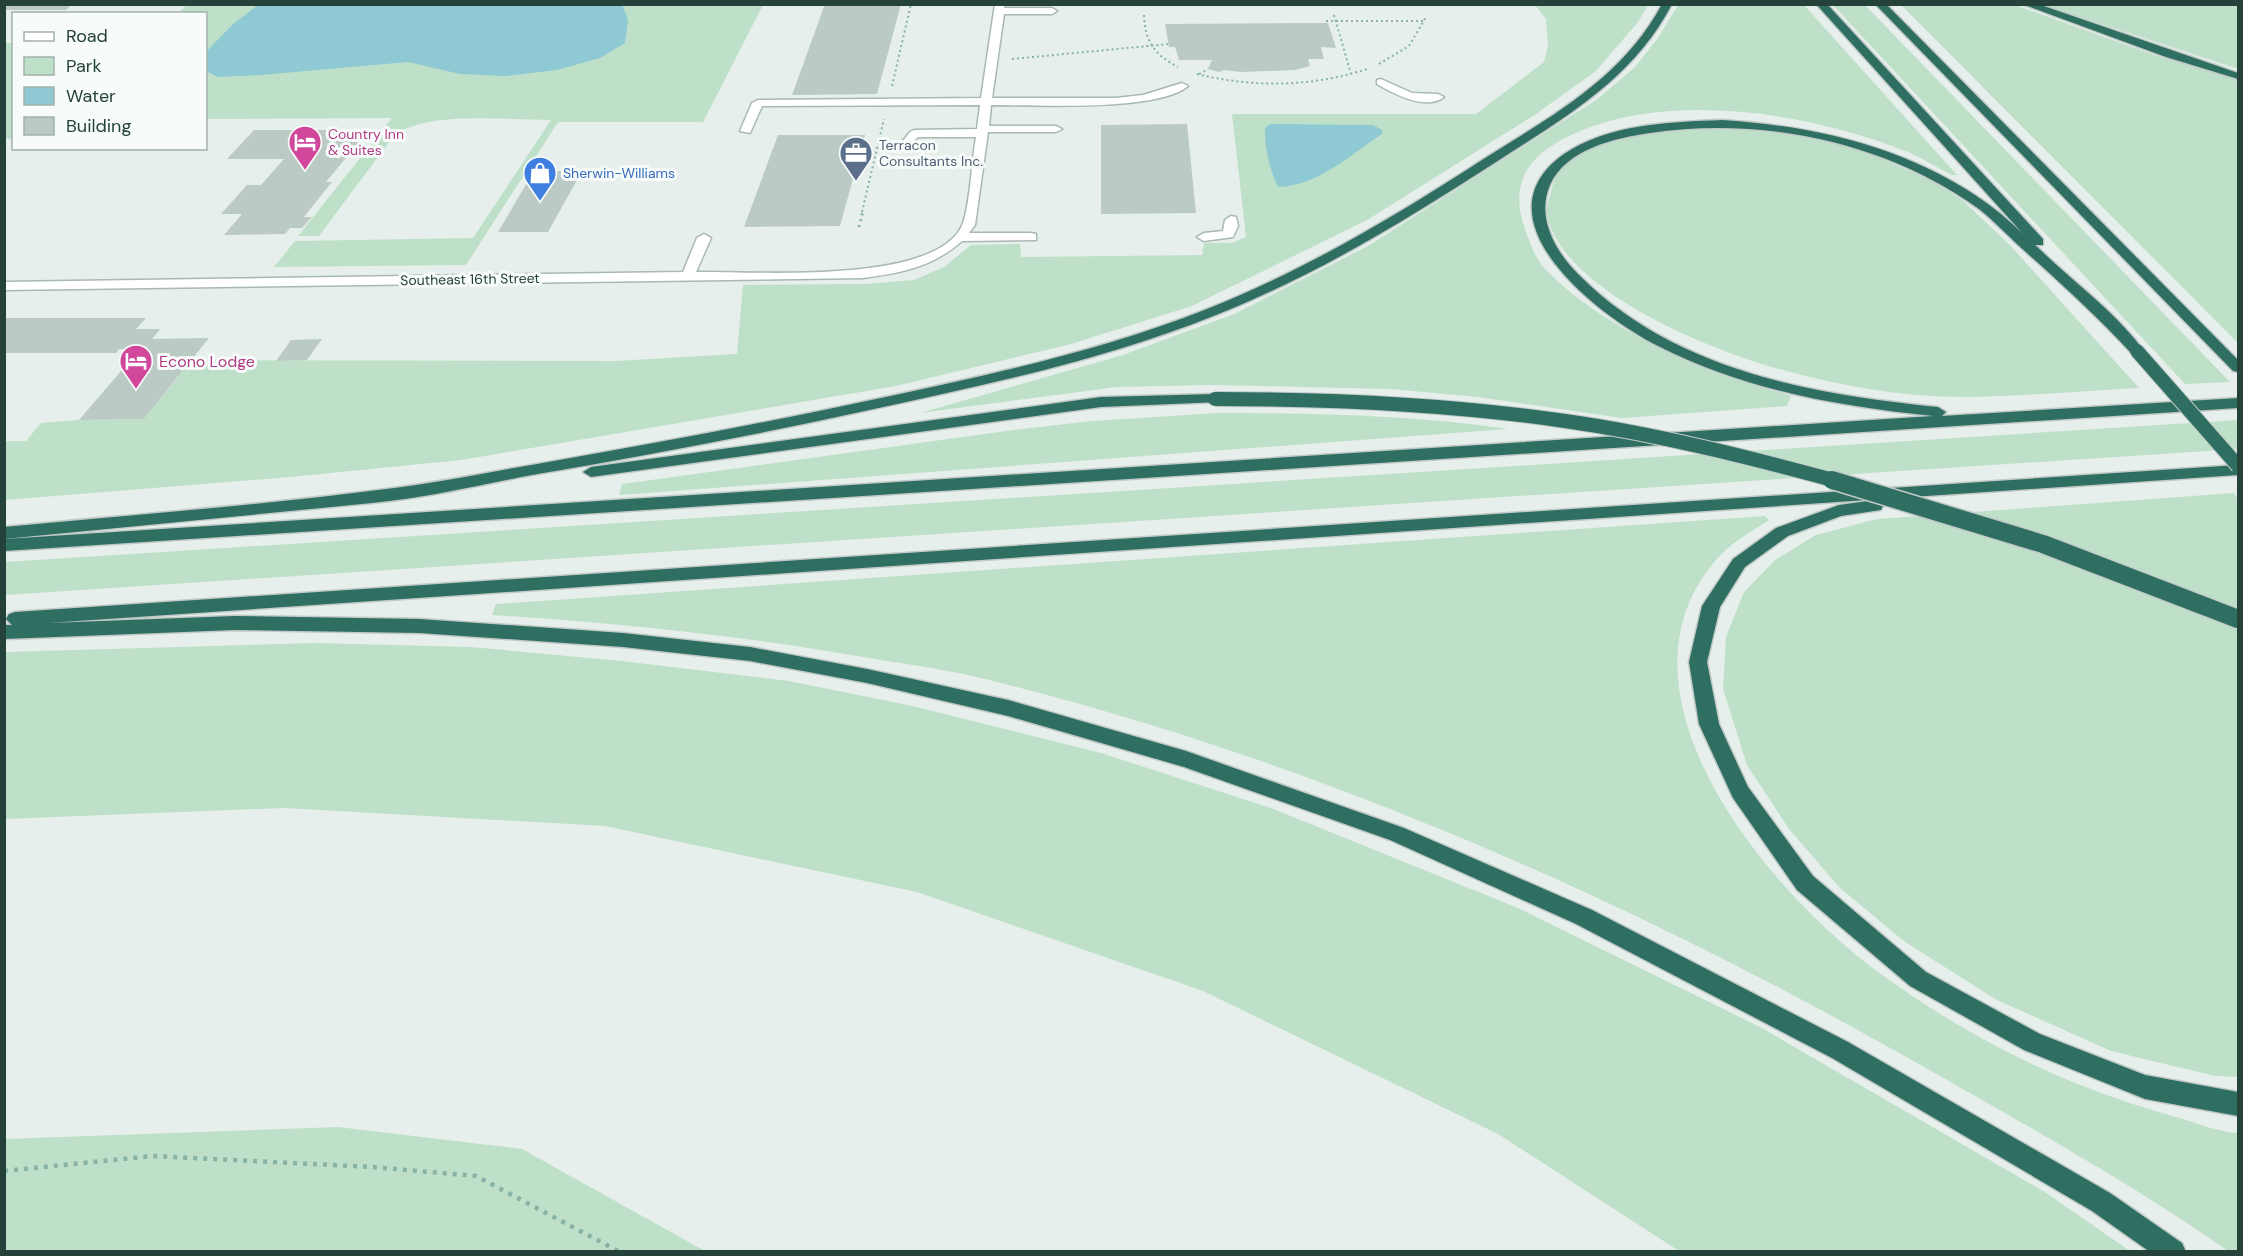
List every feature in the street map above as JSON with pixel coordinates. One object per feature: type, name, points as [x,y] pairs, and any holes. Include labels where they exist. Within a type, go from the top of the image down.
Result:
[{"type":"highway","points":[[368,498],[616,456],[828,415],[1088,354],[1186,322],[1250,297],[1318,264],[1431,199],[1525,138],[1604,84],[1638,50],[1662,17],[1667,4]]},
{"type":"highway","points":[[1821,4],[2137,351],[2238,468]]},
{"type":"highway","points":[[1880,4],[2238,368]]},
{"type":"highway","points":[[2027,4],[2136,44],[2238,76]]},
{"type":"highway","points":[[1990,418],[1858,404],[1798,390],[1743,375],[1685,353],[1626,323],[1584,291],[1545,242],[1540,222],[1539,202],[1544,184],[1556,167],[1598,142],[1669,125],[1755,126],[1815,136],[1871,150],[1920,170],[1980,204],[2106,317]]},
{"type":"highway","points":[[4,533],[368,498],[616,469],[1090,404],[1215,399],[1328,398],[1527,416],[1621,431],[1751,458],[1943,510],[2093,562],[2238,619]]},
{"type":"highway","points":[[4,545],[2238,404]]},
{"type":"highway","points":[[4,620],[2022,485],[2238,468]]},
{"type":"highway","points":[[2022,485],[1839,511],[1782,532],[1740,563],[1711,606],[1698,662],[1709,724],[1740,792],[1806,883],[1918,979],[2032,1042],[2145,1087],[2238,1104]]},
{"type":"highway","points":[[4,632],[246,623],[419,626],[623,640],[750,654],[867,676],[1008,708],[1186,759],[1397,834],[1584,917],[1840,1050],[2101,1202],[2174,1251]]},
{"type":"street","points":[[960,237],[969,225],[974,206],[1000,8],[1052,11]]},
{"type":"street","points":[[1381,82],[1401,94],[1416,99],[1438,98]]},
{"type":"street","points":[[746,131],[758,103],[1116,101],[1144,99],[1182,86]]},
{"type":"street","points":[[909,141],[914,134],[923,133],[1056,129]]},
{"type":"street","points":[[1204,237],[1228,234],[1232,226],[1231,220]]},
{"type":"street","points":[[960,237],[1031,237]]},
{"type":"street","name":"Southeast 16th Street","points":[[4,286],[863,274],[907,268],[933,257],[955,244],[960,237]]},
{"type":"street","points":[[688,276],[704,238]]},
{"type":"path","points":[[1144,15],[1144,37],[1149,45],[1163,59],[1184,69]]},
{"type":"path","points":[[1334,15],[1352,74]]},
{"type":"path","points":[[1326,21],[1426,19],[1413,45],[1397,57],[1378,64]]},
{"type":"path","points":[[993,59],[1039,58],[1169,44]]},
{"type":"path","points":[[1191,72],[1253,83],[1329,79],[1369,68]]},
{"type":"path","points":[[1199,74],[1208,69]]},
{"type":"path","points":[[4,1171],[153,1156],[372,1167],[477,1176],[620,1251]]},
{"type":"green space","points":[[188,4],[763,5],[703,122],[558,122],[466,265],[274,267],[295,241],[473,238],[551,120],[451,119],[413,126],[396,133],[319,236],[298,236],[392,118],[207,119],[207,12],[179,12]]},
{"type":"green space","points":[[1535,5],[1648,5],[1638,22],[1596,71],[1536,114],[1369,219],[1192,306],[1071,344],[896,386],[461,460],[291,477],[5,500],[5,441],[26,441],[41,423],[144,419],[192,360],[615,361],[737,354],[743,285],[865,284],[914,280],[944,267],[971,245],[1020,244],[1021,257],[1202,255],[1204,243],[1232,243],[1246,237],[1232,114],[1476,114],[1544,62],[1548,45],[1546,19]]},
{"type":"green space","points":[[1678,5],[1804,5],[1957,175],[1952,175],[1908,152],[1830,127],[1745,112],[1701,110],[1659,112],[1618,119],[1563,139],[1547,149],[1532,163],[1521,185],[1520,206],[1530,242],[1539,261],[1547,271],[1599,313],[1629,331],[1694,362],[1791,396],[1787,406],[1622,418],[1478,397],[1390,389],[1212,385],[1117,387],[920,413],[1123,355],[1234,314],[1368,246],[1596,100],[1635,67],[1658,38]]},
{"type":"green space","points":[[1833,5],[1865,5],[2230,382],[2185,384]]},
{"type":"green space","points":[[1901,5],[2015,5],[2157,56],[2238,79],[2238,343]]},
{"type":"green space","points":[[2044,5],[2238,5],[2238,69]]},
{"type":"green space","points":[[5,43],[12,43],[12,140],[5,138]]},
{"type":"green space","points":[[1734,124],[1824,139],[1860,149],[1930,180],[1961,199],[2009,244],[2139,388],[2013,396],[1946,397],[1872,390],[1775,368],[1714,347],[1642,312],[1608,291],[1579,267],[1558,242],[1547,214],[1548,203],[1554,181],[1567,163],[1576,156],[1596,144],[1626,135]]},
{"type":"green space","points":[[1217,413],[1363,416],[1508,429],[619,495],[622,484],[1006,431],[1092,421]]},
{"type":"green space","points":[[2238,420],[2238,449],[5,595],[5,562]]},
{"type":"green space","points":[[2234,493],[2238,499],[2238,1077],[2215,1076],[2111,1051],[1997,1000],[1905,942],[1840,888],[1789,829],[1747,765],[1723,689],[1726,637],[1744,592],[1775,560],[1816,535],[1877,519]]},
{"type":"green space","points":[[1765,516],[1769,520],[1734,543],[1716,560],[1685,613],[1678,670],[1688,729],[1714,788],[1750,844],[1793,895],[1838,939],[1881,974],[1949,1020],[2021,1058],[2095,1091],[2214,1129],[2238,1133],[2238,1251],[2228,1251],[2125,1183],[1947,1080],[1715,955],[1596,897],[1476,844],[1354,795],[1230,750],[1104,711],[977,677],[720,636],[492,615],[496,604]]},
{"type":"green space","points":[[314,643],[471,647],[622,661],[789,681],[908,705],[1101,753],[1271,808],[1518,908],[1760,1027],[2045,1192],[2130,1251],[1679,1251],[1498,1134],[1203,991],[917,892],[605,826],[284,808],[5,819],[5,652]]},
{"type":"green space","points":[[338,1127],[522,1149],[705,1251],[5,1251],[5,1139]]},
{"type":"water","points":[[622,4],[628,20],[625,43],[600,58],[557,70],[505,76],[460,74],[408,62],[261,75],[218,77],[207,72],[207,51],[233,24],[258,5]]},
{"type":"water","points":[[1270,124],[1373,125],[1382,130],[1382,134],[1346,160],[1320,175],[1293,185],[1278,187],[1270,166],[1266,143],[1265,128]]},
{"type":"building","points":[[4,4],[72,4],[66,10],[4,10]]},
{"type":"building","points":[[825,4],[901,4],[877,94],[792,95]]},
{"type":"building","points":[[1328,23],[1336,48],[1321,47],[1324,59],[1308,59],[1310,66],[1295,70],[1241,72],[1224,70],[1219,72],[1208,69],[1212,60],[1179,60],[1175,47],[1169,47],[1165,24]]},
{"type":"building","points":[[1187,124],[1196,213],[1101,214],[1101,125]]},
{"type":"building","name":"Country Inn & Suites","points":[[254,130],[369,130],[326,182],[332,182],[304,217],[312,217],[302,228],[290,228],[285,234],[224,235],[242,214],[221,214],[247,185],[261,185],[284,159],[227,159]]},
{"type":"building","points":[[778,135],[865,135],[840,226],[744,227]]},
{"type":"building","name":"Sherwin-Williams","points":[[534,171],[582,171],[548,232],[498,232]]},
{"type":"building","name":"Econo Lodge","points":[[4,318],[146,318],[136,329],[160,329],[152,339],[209,338],[144,419],[79,420],[140,349],[119,349],[116,353],[4,353]]},
{"type":"building","points":[[322,339],[307,360],[276,361],[291,340]]},
{"type":"place","name":"Country Inn & Suites","points":[[305,171]]},
{"type":"place","name":"Terracon Consultants Inc.","points":[[856,182]]},
{"type":"place","name":"Sherwin-Williams","points":[[540,202]]},
{"type":"place","name":"Econo Lodge","points":[[136,390]]}]
